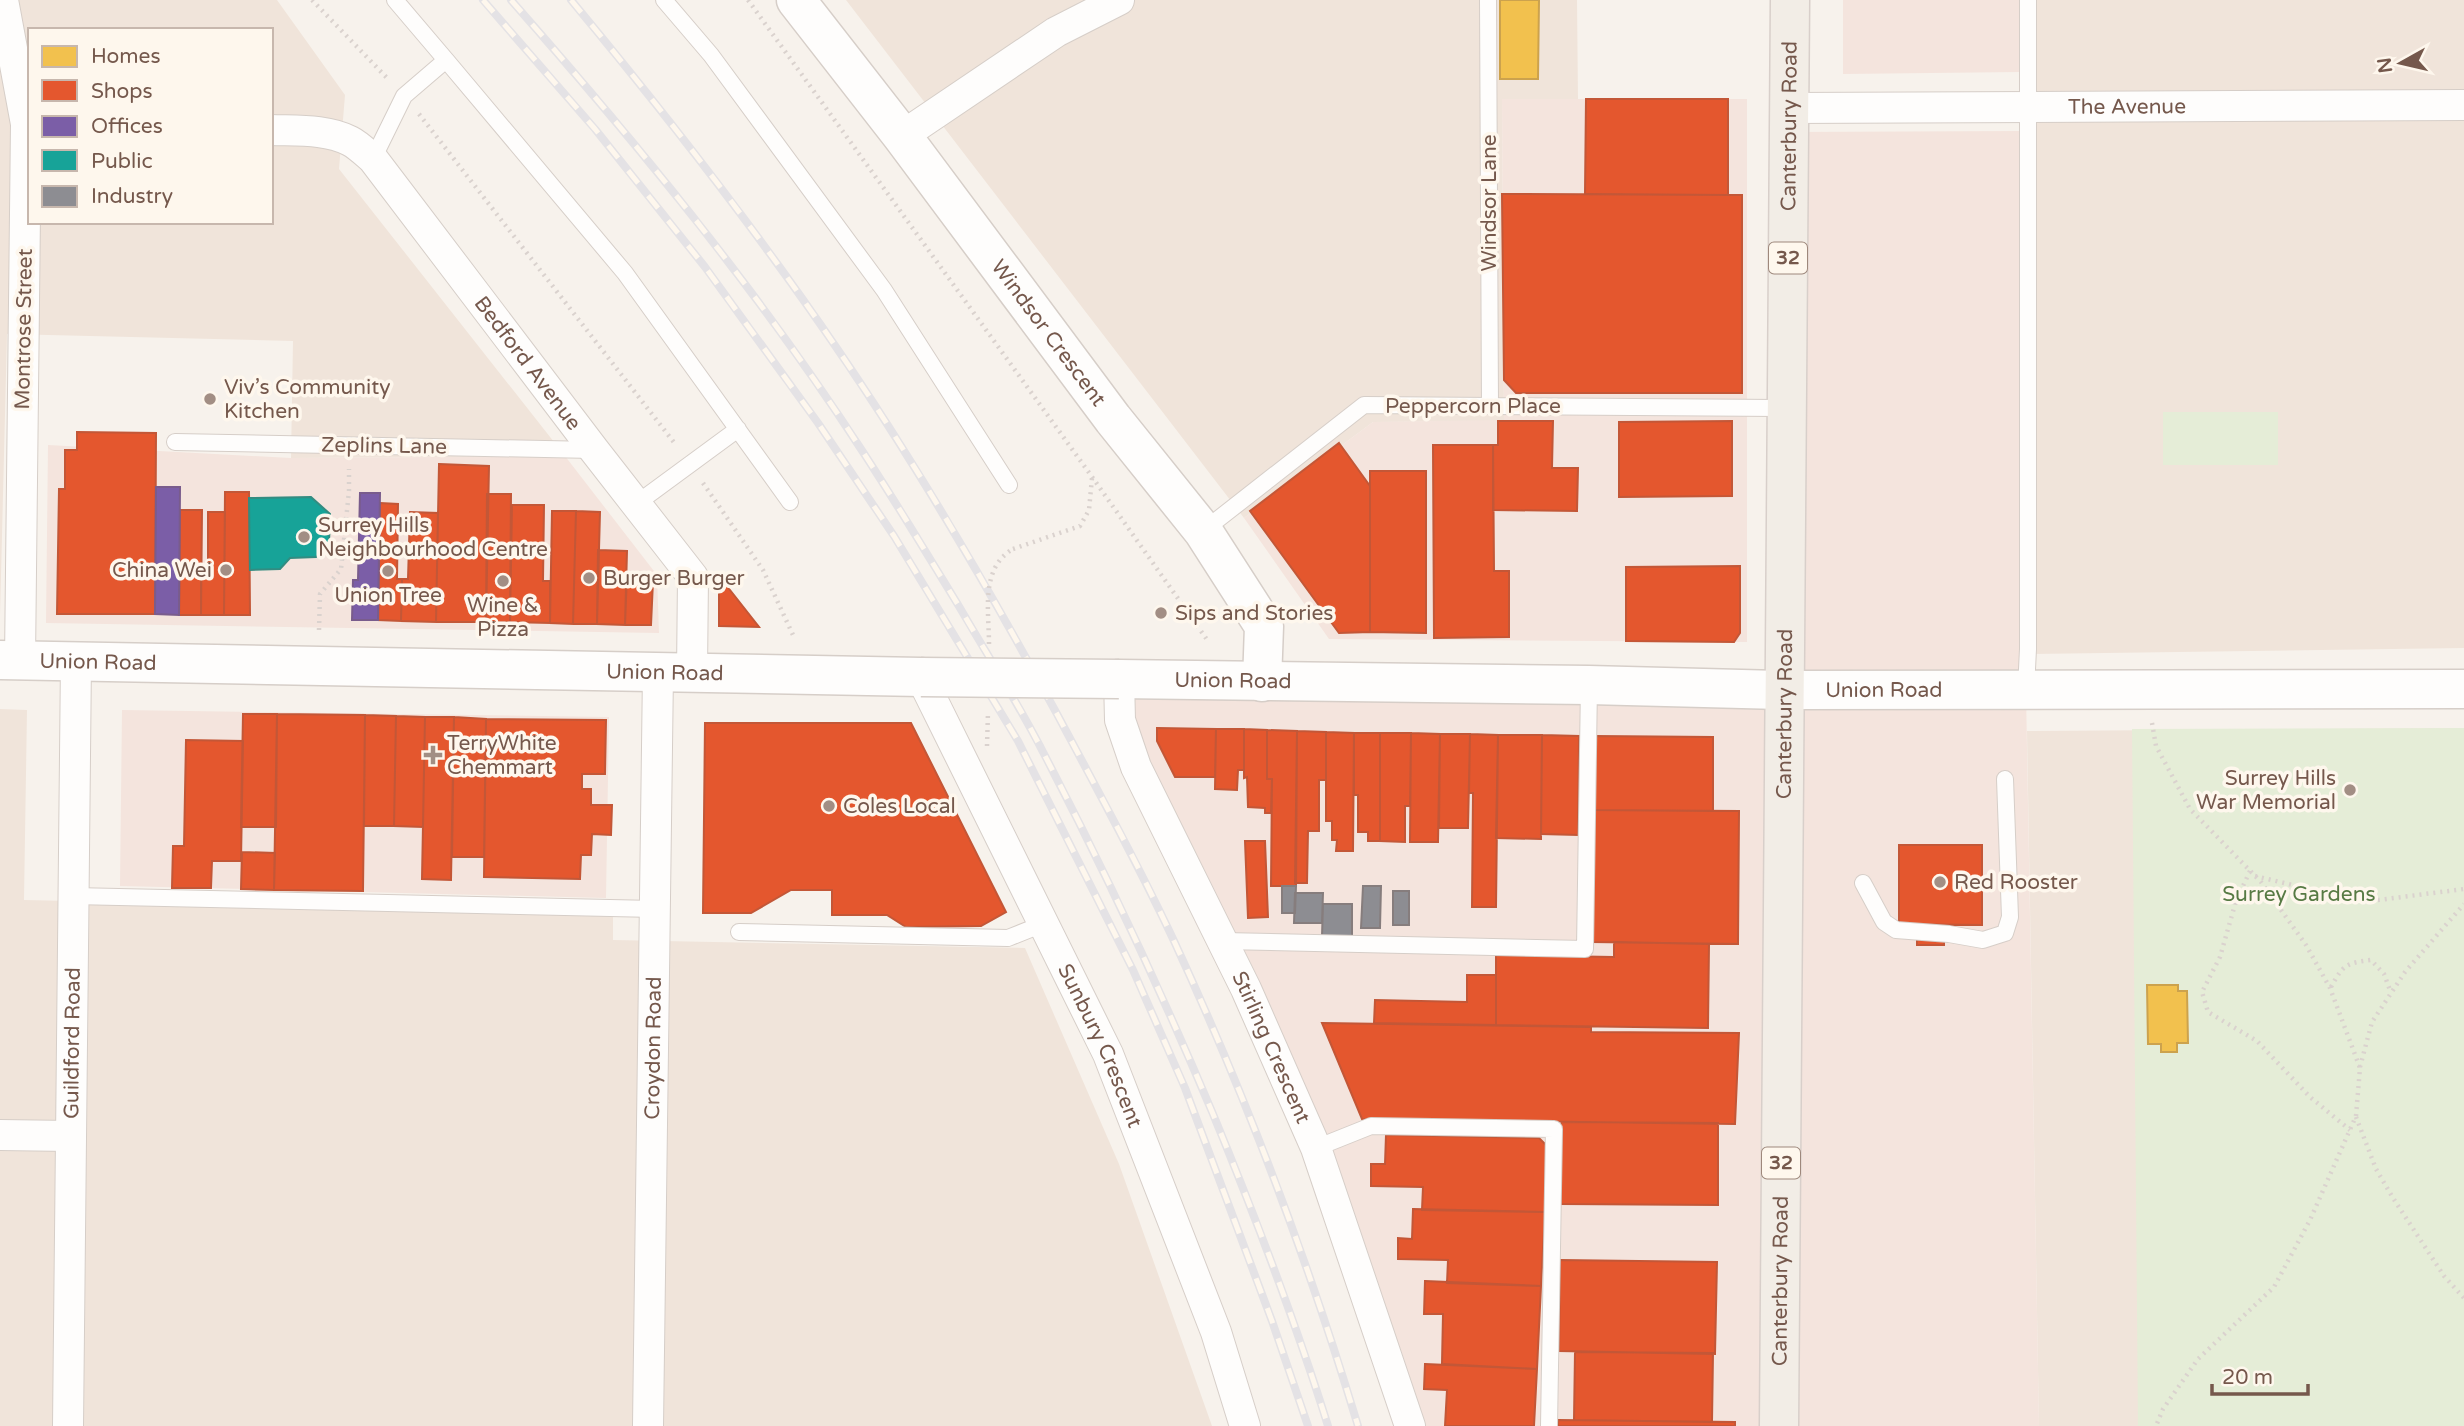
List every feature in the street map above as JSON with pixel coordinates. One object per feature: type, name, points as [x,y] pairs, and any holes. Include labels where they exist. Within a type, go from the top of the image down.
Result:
[{"type":"main road","name":"Windsor Crescent","points":[[796,0],[902,136],[1113,419],[1203,531],[1264,626],[1262,682]]},
{"type":"main road","name":"Canterbury Road","points":[[1779,1426],[1790,0]]},
{"type":"main road","name":"Union Road","points":[[10,660],[1784,690],[2026,692],[2464,689]]},
{"type":"street","name":"Montrose Street","points":[[3,0],[19,124],[10,660]]},
{"type":"street","points":[[902,136],[1056,32],[1119,0]]},
{"type":"street","name":"The Avenue","points":[[1789,108],[2464,105]]},
{"type":"street","name":"Bedford Avenue","points":[[273,130],[332,135],[351,141],[373,159],[693,577],[675,672]]},
{"type":"street","name":"Guildford Road","points":[[68,1426],[76,660]]},
{"type":"street","name":"Croydon Road","points":[[648,1426],[655,909],[675,672]]},
{"type":"street","name":"Sunbury Crescent","points":[[921,677],[1108,1054],[1216,1332],[1245,1426]]},
{"type":"street","name":"Stirling Crescent","points":[[1119,679],[1120,720],[1136,767],[1246,989],[1316,1148],[1410,1426]]},
{"type":"street","points":[[0,1135],[70,1136]]},
{"type":"lane","points":[[395,0],[625,274],[790,502]]},
{"type":"lane","points":[[664,0],[711,55],[884,290],[1009,485]]},
{"type":"lane","name":"Windsor Lane","points":[[1488,0],[1490,405]]},
{"type":"lane","points":[[2026,692],[2028,0]]},
{"type":"lane","points":[[373,159],[404,96],[446,60]]},
{"type":"lane","name":"Peppercorn Place","points":[[1203,531],[1364,405],[1787,408]]},
{"type":"lane","points":[[636,504],[738,429]]},
{"type":"lane","name":"Zeplins Lane","points":[[175,442],[594,450]]},
{"type":"lane","points":[[1223,942],[1585,949],[1589,685]]},
{"type":"lane","points":[[1863,883],[1884,922],[1896,930],[1950,934],[1983,940],[2005,933],[2010,917],[2005,779]]},
{"type":"lane","points":[[73,895],[655,909]]},
{"type":"lane","points":[[739,932],[1008,938],[1043,924]]},
{"type":"lane","points":[[1316,1148],[1371,1126],[1554,1129],[1549,1426]]},
{"type":"path","points":[[312,0],[404,96],[668,435],[762,570],[793,635]]},
{"type":"path","points":[[748,0],[1208,641]]},
{"type":"path","points":[[318,665],[320,594],[341,569],[349,491],[349,445]]},
{"type":"path","points":[[1013,549],[1080,526],[1089,509],[1093,482],[1090,474]]},
{"type":"path","points":[[2147,691],[2156,746],[2190,809],[2255,876],[2306,945],[2330,988],[2360,1068]]},
{"type":"path","points":[[2250,871],[2236,901],[2220,957],[2202,992],[2208,1012],[2258,1041],[2310,1097],[2350,1130]]},
{"type":"path","points":[[2255,876],[2363,902],[2464,889]]},
{"type":"path","points":[[2156,1426],[2163,1409],[2198,1359],[2274,1287],[2310,1220],[2356,1116],[2360,1068],[2372,1022],[2405,972],[2464,904]]},
{"type":"path","points":[[2330,988],[2340,970],[2351,962],[2371,960],[2384,974],[2391,993]]},
{"type":"path","points":[[2356,1116],[2376,1169],[2393,1198],[2444,1276],[2464,1298]]},
{"type":"shaded area","points":[[0,0],[277,0],[345,95],[339,169],[565,456],[291,458],[293,341],[7,334],[0,616]]},
{"type":"shaded area","points":[[846,0],[1577,0],[1578,99],[1502,99],[1504,421],[1373,422],[1244,518]]},
{"type":"shaded area","points":[[1843,0],[2020,0],[2020,72],[1843,74]]},
{"type":"shaded area","points":[[2020,0],[2464,0],[2464,648],[2028,654]]},
{"type":"shaded area","points":[[1502,99],[1747,99],[1747,642],[1329,639],[1244,518],[1373,422],[1504,420]]},
{"type":"shaded area","points":[[2021,131],[2026,692],[2039,1426],[1410,1426],[1376,1321],[1136,767],[1119,679],[1784,690],[1789,132]]},
{"type":"shaded area","points":[[48,445],[291,458],[565,456],[657,575],[659,633],[46,623]]},
{"type":"shaded area","points":[[0,709],[27,710],[24,900],[613,913],[613,940],[1025,948],[1119,1164],[1212,1426],[0,1426]]},
{"type":"shaded area","points":[[122,710],[609,717],[606,898],[120,886]]},
{"type":"shaded area","name":"Surrey Gardens","points":[[2464,728],[2464,1426],[2039,1426],[2027,731]]},
{"type":"green space","points":[[2163,412],[2278,412],[2278,465],[2163,465]]},
{"type":"green space","name":"Surrey Gardens","points":[[2464,728],[2464,1426],[2138,1426],[2132,729]]},
{"type":"building: Homes","points":[[1500,0],[1539,0],[1538,79],[1500,79]]},
{"type":"building: Homes","points":[[2147,985],[2178,985],[2178,991],[2187,991],[2188,1043],[2177,1043],[2177,1052],[2161,1052],[2161,1044],[2148,1044]]},
{"type":"building: Shops","points":[[1586,99],[1728,99],[1728,195],[1585,194]]},
{"type":"building: Shops","points":[[1502,194],[1742,195],[1742,393],[1516,393],[1504,380]]},
{"type":"building: Shops","points":[[1498,421],[1553,421],[1552,468],[1578,468],[1577,511],[1493,510],[1493,445],[1498,445]]},
{"type":"building: Shops","points":[[1732,421],[1732,496],[1619,497],[1619,422]]},
{"type":"building: Shops","points":[[77,432],[156,433],[155,614],[57,614],[59,489],[65,489],[65,450],[77,450]]},
{"type":"building: Shops","points":[[1339,443],[1370,486],[1370,632],[1339,633],[1250,511]]},
{"type":"building: Shops","points":[[1433,445],[1493,445],[1494,571],[1509,571],[1509,637],[1434,638]]},
{"type":"building: Shops","points":[[439,464],[489,466],[486,622],[436,622]]},
{"type":"building: Shops","points":[[1370,471],[1426,471],[1426,633],[1370,632]]},
{"type":"building: Shops","points":[[225,492],[249,492],[250,615],[224,615]]},
{"type":"building: Shops","points":[[487,494],[511,494],[510,622],[486,622]]},
{"type":"building: Shops","points":[[380,503],[398,504],[397,579],[402,579],[401,621],[378,620]]},
{"type":"building: Shops","points":[[512,505],[544,505],[543,581],[550,581],[550,623],[510,622]]},
{"type":"building: Shops","points":[[180,510],[202,510],[201,615],[179,615]]},
{"type":"building: Shops","points":[[552,511],[576,511],[573,624],[550,623]]},
{"type":"building: Shops","points":[[576,511],[600,512],[597,624],[573,624]]},
{"type":"building: Shops","points":[[208,512],[225,512],[224,615],[201,615],[201,570],[208,570]]},
{"type":"building: Shops","points":[[410,512],[438,513],[436,622],[401,621],[402,579],[408,579]]},
{"type":"building: Shops","points":[[598,550],[627,551],[625,625],[597,624]]},
{"type":"building: Shops","points":[[1740,566],[1740,633],[1734,642],[1626,641],[1626,567]]},
{"type":"building: Shops","points":[[627,573],[641,573],[653,581],[651,625],[625,625]]},
{"type":"building: Shops","points":[[719,576],[759,627],[719,626]]},
{"type":"building: Shops","points":[[243,714],[277,714],[276,827],[241,827]]},
{"type":"building: Shops","points":[[277,714],[365,715],[363,891],[274,890]]},
{"type":"building: Shops","points":[[365,715],[396,716],[394,826],[364,826]]},
{"type":"building: Shops","points":[[396,716],[425,717],[423,827],[394,826]]},
{"type":"building: Shops","points":[[425,717],[454,717],[451,880],[422,879]]},
{"type":"building: Shops","points":[[454,717],[486,719],[484,857],[452,857]]},
{"type":"building: Shops","points":[[486,719],[606,720],[605,774],[582,774],[582,789],[591,789],[591,805],[612,805],[611,835],[592,834],[591,855],[581,855],[580,879],[484,877]]},
{"type":"building: Shops","name":"Coles Local","points":[[705,723],[911,723],[1006,912],[981,926],[906,927],[887,915],[832,915],[832,890],[791,890],[751,913],[703,913]]},
{"type":"building: Shops","points":[[1157,728],[1216,729],[1215,777],[1175,777],[1157,741]]},
{"type":"building: Shops","points":[[1216,729],[1244,729],[1244,770],[1238,770],[1237,790],[1215,789]]},
{"type":"building: Shops","points":[[1244,729],[1267,730],[1267,779],[1272,779],[1271,813],[1265,813],[1265,808],[1248,807],[1247,777],[1244,778]]},
{"type":"building: Shops","points":[[1267,730],[1297,731],[1296,886],[1271,886],[1272,779],[1267,779]]},
{"type":"building: Shops","points":[[1297,731],[1326,732],[1326,780],[1319,780],[1319,831],[1308,831],[1307,883],[1295,883]]},
{"type":"building: Shops","points":[[1326,732],[1354,733],[1353,851],[1336,851],[1337,840],[1332,840],[1332,821],[1326,821]]},
{"type":"building: Shops","points":[[1354,733],[1380,733],[1380,841],[1368,841],[1368,832],[1358,832],[1358,795],[1354,795]]},
{"type":"building: Shops","points":[[1380,733],[1411,733],[1410,806],[1405,806],[1405,842],[1380,841]]},
{"type":"building: Shops","points":[[1411,733],[1440,734],[1438,842],[1410,842]]},
{"type":"building: Shops","points":[[1440,734],[1470,734],[1468,828],[1439,828]]},
{"type":"building: Shops","points":[[1470,734],[1498,735],[1496,907],[1472,907],[1473,793],[1469,793]]},
{"type":"building: Shops","points":[[1498,735],[1542,735],[1541,839],[1496,838]]},
{"type":"building: Shops","points":[[1542,735],[1579,736],[1578,835],[1541,834]]},
{"type":"building: Shops","points":[[1595,736],[1713,737],[1713,811],[1593,810]]},
{"type":"building: Shops","points":[[186,740],[243,741],[241,861],[212,861],[211,888],[172,888],[173,846],[184,846]]},
{"type":"building: Shops","points":[[1593,810],[1739,811],[1738,944],[1592,942]]},
{"type":"building: Shops","points":[[1245,841],[1265,841],[1268,917],[1248,918]]},
{"type":"building: Shops","points":[[1899,845],[1982,845],[1982,925],[1899,924]]},
{"type":"building: Shops","points":[[242,852],[275,853],[274,890],[241,889]]},
{"type":"building: Shops","points":[[1917,925],[1944,925],[1944,945],[1917,945]]},
{"type":"building: Shops","points":[[1614,942],[1709,944],[1708,1028],[1496,1025],[1496,955],[1614,957]]},
{"type":"building: Shops","points":[[1467,975],[1496,975],[1496,1025],[1374,1023],[1375,1000],[1467,1002]]},
{"type":"building: Shops","points":[[1322,1023],[1591,1027],[1591,1032],[1739,1033],[1735,1124],[1362,1119]]},
{"type":"building: Shops","points":[[1561,1122],[1718,1123],[1718,1205],[1561,1204]]},
{"type":"building: Shops","points":[[1386,1135],[1539,1138],[1546,1145],[1545,1212],[1422,1210],[1423,1187],[1371,1186],[1371,1164],[1385,1164]]},
{"type":"building: Shops","points":[[1413,1209],[1545,1212],[1541,1286],[1447,1283],[1448,1260],[1398,1259],[1398,1238],[1412,1239]]},
{"type":"building: Shops","points":[[1560,1260],[1717,1262],[1715,1354],[1559,1351]]},
{"type":"building: Shops","points":[[1425,1281],[1541,1286],[1537,1369],[1442,1364],[1443,1314],[1424,1314]]},
{"type":"building: Shops","points":[[1575,1352],[1713,1353],[1712,1422],[1574,1420]]},
{"type":"building: Shops","points":[[1425,1364],[1537,1369],[1534,1426],[1445,1426],[1447,1390],[1424,1389]]},
{"type":"building: Shops","points":[[1558,1420],[1735,1422],[1735,1426],[1558,1426]]},
{"type":"building: Offices","points":[[156,487],[180,487],[179,615],[155,614]]},
{"type":"building: Offices","points":[[360,493],[380,493],[378,620],[352,620],[353,580],[358,580]]},
{"type":"building: Public","points":[[311,497],[330,514],[329,544],[316,557],[290,558],[280,569],[250,570],[249,498]]},
{"type":"building: Industry","points":[[1282,886],[1296,886],[1295,913],[1282,913]]},
{"type":"building: Industry","points":[[1363,886],[1381,886],[1380,928],[1361,928]]},
{"type":"building: Industry","points":[[1393,891],[1409,891],[1409,925],[1393,925]]},
{"type":"building: Industry","points":[[1295,893],[1323,893],[1322,923],[1294,923]]},
{"type":"building: Industry","points":[[1323,904],[1352,904],[1352,936],[1322,936]]},
{"type":"railway","points":[[483,0],[595,129],[705,267],[818,423],[894,536],[1018,741],[1133,970],[1185,1088],[1308,1426]]},
{"type":"railway","points":[[511,0],[648,161],[779,329],[885,486],[1013,698],[1110,886],[1193,1068],[1274,1268],[1328,1426]]},
{"type":"railway","points":[[571,0],[708,170],[836,347],[924,482],[1031,667],[1132,855],[1227,1060],[1297,1241],[1358,1426]]},
{"type":"place","name":"Viv’s Community Kitchen","points":[[210,399]]},
{"type":"place","name":"Surrey Hills Neighbourhood Centre","points":[[304,537]]},
{"type":"place","name":"China Wei","points":[[226,570]]},
{"type":"place","name":"Union Tree","points":[[388,571]]},
{"type":"place","name":"Burger Burger","points":[[589,578]]},
{"type":"place","name":"Wine & Pizza","points":[[503,581]]},
{"type":"place","name":"Sips and Stories","points":[[1161,613]]},
{"type":"place","name":"TerryWhite Chemmart","points":[[433,755]]},
{"type":"place","name":"Surrey Hills War Memorial","points":[[2350,790]]},
{"type":"place","name":"Coles Local","points":[[829,806]]},
{"type":"place","name":"Red Rooster","points":[[1940,882]]}]
